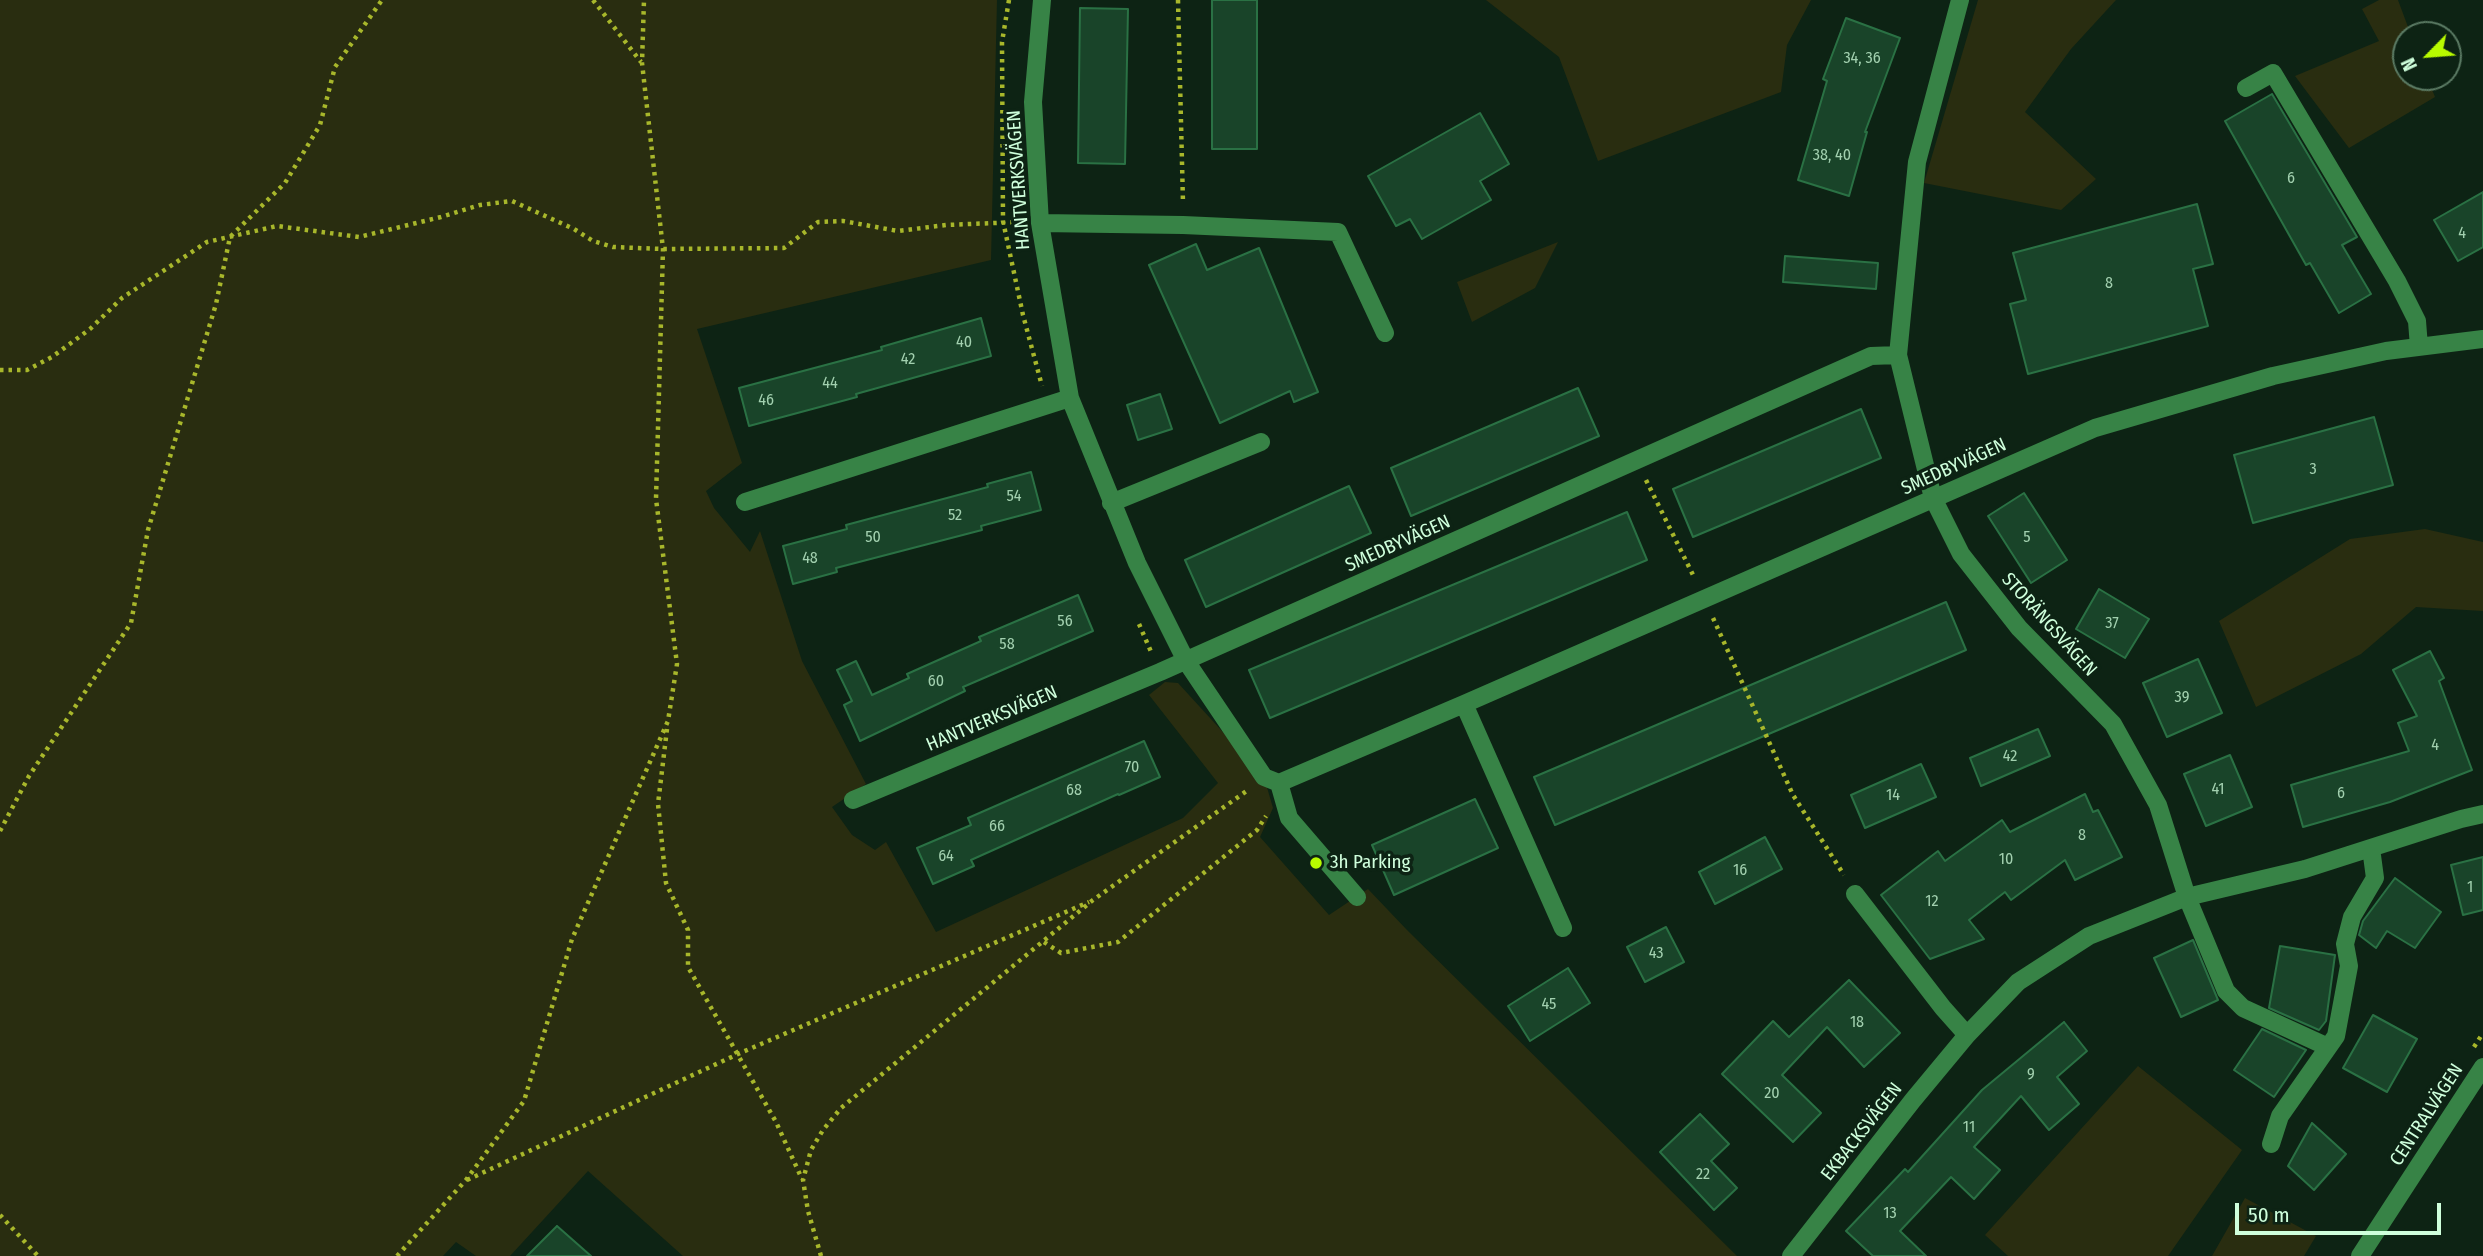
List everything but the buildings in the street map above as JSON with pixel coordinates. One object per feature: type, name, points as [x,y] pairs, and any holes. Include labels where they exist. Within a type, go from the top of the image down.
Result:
[{"type":"street","name":"HANTVERKSVÄGEN","points":[[1042,0],[1034,103],[1040,223],[1070,398],[1137,564],[1186,661],[1265,777],[1279,783]]},
{"type":"street","name":"STORÄNGSVÄGEN","points":[[1960,0],[1917,162],[1898,355],[1933,498],[1961,554],[2019,628],[2113,724],[2158,805],[2187,897]]},
{"type":"street","points":[[2246,88],[2273,73],[2397,281],[2417,321],[2419,347]]},
{"type":"street","points":[[1040,223],[1184,225],[1338,232],[1385,333]]},
{"type":"street","name":"SMEDBYVÄGEN","points":[[1279,783],[2095,428],[2273,376],[2386,351],[2483,339]]},
{"type":"street","name":"SMEDBYVÄGEN","points":[[1186,661],[1871,356],[1898,355]]},
{"type":"street","points":[[745,502],[1070,398]]},
{"type":"street","points":[[1111,503],[1261,442]]},
{"type":"street","name":"HANTVERKSVÄGEN","points":[[853,800],[1186,661]]},
{"type":"street","points":[[1464,704],[1563,928]]},
{"type":"street","points":[[1279,783],[1289,818],[1357,897]]},
{"type":"street","name":"EKBACKSVÄGEN","points":[[1791,1256],[1967,1035],[2018,982],[2089,936],[2187,897],[2305,869],[2461,818],[2483,814]]},
{"type":"street","points":[[2271,1144],[2280,1116],[2336,1036],[2349,966],[2345,944],[2352,917],[2375,878],[2371,848]]},
{"type":"street","points":[[1856,894],[1967,1035]]},
{"type":"street","points":[[2187,897],[2226,991],[2243,1008],[2328,1047]]},
{"type":"street","name":"CENTRALVÄGEN","points":[[2360,1256],[2483,1067]]},
{"type":"path","points":[[0,831],[29,776],[131,623],[148,530],[216,304],[230,237],[285,183],[320,125],[335,67],[382,0]]},
{"type":"path","points":[[593,0],[642,63]]},
{"type":"path","points":[[644,0],[642,63],[663,250],[656,499],[677,664],[658,804],[666,883],[688,930],[688,967],[776,1122],[803,1180],[808,1211],[821,1256]]},
{"type":"path","points":[[1178,0],[1184,225]]},
{"type":"path","points":[[0,370],[27,370],[52,357],[90,328],[122,298],[207,242],[277,226],[359,237],[441,218],[480,205],[512,201],[574,229],[593,241],[613,247],[663,250],[784,248],[818,222],[843,221],[898,230],[1003,221],[1040,223]]},
{"type":"path","points":[[1636,461],[1705,599],[1793,795],[1856,894]]},
{"type":"path","points":[[397,1256],[467,1180],[524,1101],[572,939],[668,721]]},
{"type":"path","points":[[803,1180],[811,1150],[841,1108],[1093,900],[1251,788],[1257,796]]},
{"type":"path","points":[[1044,942],[1061,953],[1118,942],[1257,830],[1268,812]]},
{"type":"path","points":[[467,1180],[738,1054],[1093,900]]},
{"type":"path","points":[[0,1215],[38,1256]]},
{"type":"green space","points":[[0,0],[997,0],[991,260],[697,329],[742,463],[706,491],[714,508],[750,552],[760,531],[802,661],[866,784],[832,807],[852,835],[875,850],[886,842],[936,932],[1183,818],[1218,783],[1149,695],[1165,682],[1178,683],[1264,777],[1273,808],[1260,837],[1329,915],[1368,889],[1737,1256],[683,1256],[588,1171],[510,1256],[476,1256],[456,1242],[443,1256],[0,1256]]},
{"type":"green space","points":[[1486,0],[1811,0],[1787,45],[1781,92],[1598,161],[1559,57]]},
{"type":"green space","points":[[1978,0],[2116,0],[2071,49],[2025,112],[2096,179],[2061,210],[1924,183]]},
{"type":"green space","points":[[2379,0],[2398,0],[2406,21],[2392,21],[2392,91],[2433,91],[2435,97],[2349,148],[2295,76],[2379,41],[2362,9]]},
{"type":"green space","points":[[1558,242],[1535,288],[1472,322],[1457,282]]},
{"type":"green space","points":[[2425,529],[2483,542],[2483,611],[2416,607],[2361,654],[2256,707],[2219,621],[2350,539]]},
{"type":"green space","points":[[2138,1066],[2242,1150],[2168,1256],[2008,1256],[1985,1235]]},
{"type":"green space","points":[[2245,1198],[2316,1236],[2304,1256],[2212,1256]]},
{"type":"place","name":"3h Parking","points":[[1316,863]]}]
